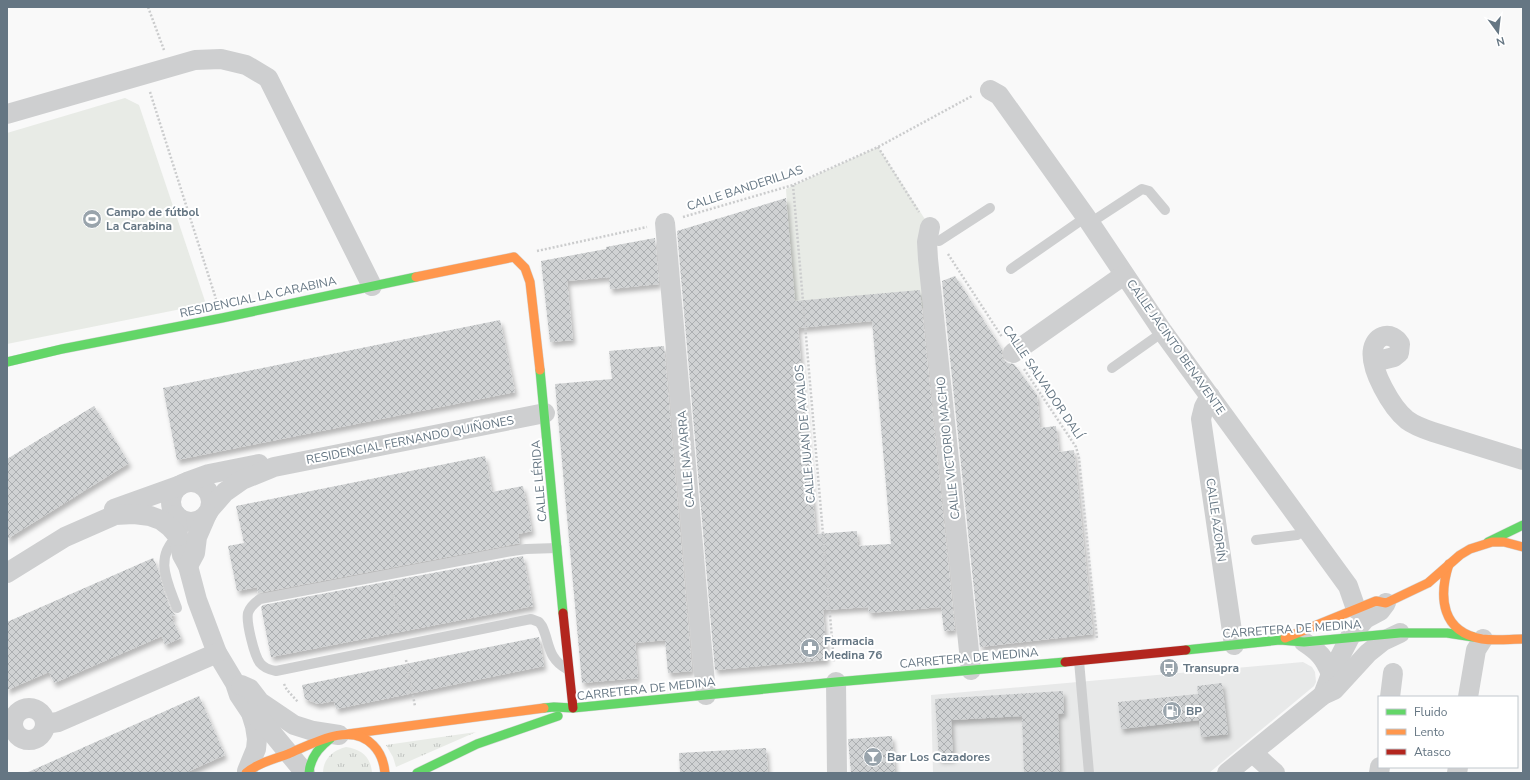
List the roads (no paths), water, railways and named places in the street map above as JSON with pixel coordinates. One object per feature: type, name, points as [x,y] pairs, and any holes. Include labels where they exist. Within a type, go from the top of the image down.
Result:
[{"type":"main road","name":"RESIDENCIAL LA CARABINA","points":[[7,362],[62,349],[222,318],[514,257]]},
{"type":"main road","name":"CALLE LÉRIDA","points":[[514,257],[525,268],[530,282],[545,412],[568,669],[573,708]]},
{"type":"main road","points":[[1481,545],[1523,525]]},
{"type":"main road","points":[[1280,640],[1376,602],[1386,603],[1428,583],[1449,564],[1470,549],[1492,542],[1504,542],[1523,547]]},
{"type":"main road","points":[[1449,564],[1444,576],[1442,600],[1452,623],[1461,630],[1483,638],[1523,639]]},
{"type":"main road","points":[[1483,638],[1514,634],[1523,630]]},
{"type":"main road","name":"CARRETERA DE MEDINA","points":[[246,772],[289,753],[339,736],[554,707],[573,708],[836,682],[1100,659],[1280,640],[1304,642],[1400,633],[1447,633],[1483,638]]},
{"type":"main road","points":[[417,773],[477,744],[556,717],[573,708]]},
{"type":"main road","points":[[309,773],[311,760],[316,751],[322,744],[339,736],[358,736],[367,740],[380,753],[384,762],[385,773]]},
{"type":"street","points":[[7,114],[195,60],[221,59],[246,65],[268,78],[372,286]]},
{"type":"street","name":"CALLE JACINTO BENAVENTE","points":[[990,90],[999,95],[1088,220],[1163,332],[1348,586],[1356,609]]},
{"type":"street","name":"CALLE NAVARRA","points":[[665,223],[706,695]]},
{"type":"street","name":"CALLE VICTORIO MACHO","points":[[934,234],[927,242],[928,259],[971,670]]},
{"type":"street","points":[[1013,353],[1124,275]]},
{"type":"street","points":[[1374,362],[1377,374],[1385,391],[1397,410],[1407,420],[1419,427],[1523,460]]},
{"type":"street","name":"CALLE AZORÍN","points":[[1210,396],[1204,407],[1201,419],[1234,645]]},
{"type":"street","name":"RESIDENCIAL FERNANDO QUIÑONES","points":[[209,511],[225,492],[242,480],[274,467],[545,412]]},
{"type":"street","name":"RESIDENCIAL FERNANDO QUIÑONES","points":[[100,521],[113,510],[209,474],[264,463],[274,467]]},
{"type":"street","points":[[188,566],[195,553],[197,537],[209,511],[212,501],[207,488],[194,482],[184,483],[176,489],[172,495],[172,509],[182,520],[195,522],[202,519],[209,511]]},
{"type":"street","name":"RESIDENCIAL FERNANDO QUIÑONES","points":[[7,573],[65,537],[115,515],[134,514],[150,516],[161,520],[178,536]]},
{"type":"street","points":[[176,515],[182,555],[188,566],[196,600],[217,654],[235,683],[239,695],[251,713],[256,726],[256,749],[246,772]]},
{"type":"street","points":[[1323,695],[1331,674],[1350,637],[1365,619],[1380,611],[1386,603]]},
{"type":"street","points":[[1227,773],[1323,695],[1334,690],[1368,653],[1383,641],[1400,633]]},
{"type":"street","points":[[1468,696],[1476,650],[1483,638]]},
{"type":"street","points":[[1304,642],[1322,656],[1331,674]]},
{"type":"street","points":[[45,724],[58,722],[217,654]]},
{"type":"street","points":[[1390,696],[1393,674]]},
{"type":"street","points":[[836,682],[836,773]]},
{"type":"street","points":[[235,683],[250,689],[260,702],[294,725],[313,731],[339,736]]},
{"type":"street","points":[[251,713],[263,722],[306,773]]},
{"type":"street","points":[[1253,753],[1275,773]]},
{"type":"lane","points":[[1011,269],[1088,220],[1142,189],[1149,191],[1164,210]]},
{"type":"lane","points":[[934,234],[990,208]]},
{"type":"lane","points":[[1112,368],[1163,332]]},
{"type":"lane","points":[[1256,540],[1297,535],[1306,528]]},
{"type":"lane","points":[[176,608],[164,569],[164,556],[167,548],[178,536]]},
{"type":"lane","points":[[557,548],[506,552],[260,599],[251,607],[248,619],[257,657],[260,663],[264,667],[276,671],[531,619],[539,622],[542,626],[550,652],[560,665],[568,669]]},
{"type":"lane","points":[[1079,661],[1089,773]]},
{"type":"place","name":"Campo de fútbol La Carabina","points":[[92,219]]},
{"type":"place","name":"Farmacia Medina 76","points":[[810,648]]},
{"type":"place","name":"Transupra","points":[[1169,668]]},
{"type":"place","name":"BP","points":[[1172,711]]},
{"type":"place","name":"Bar Los Cazadores","points":[[873,757]]}]
